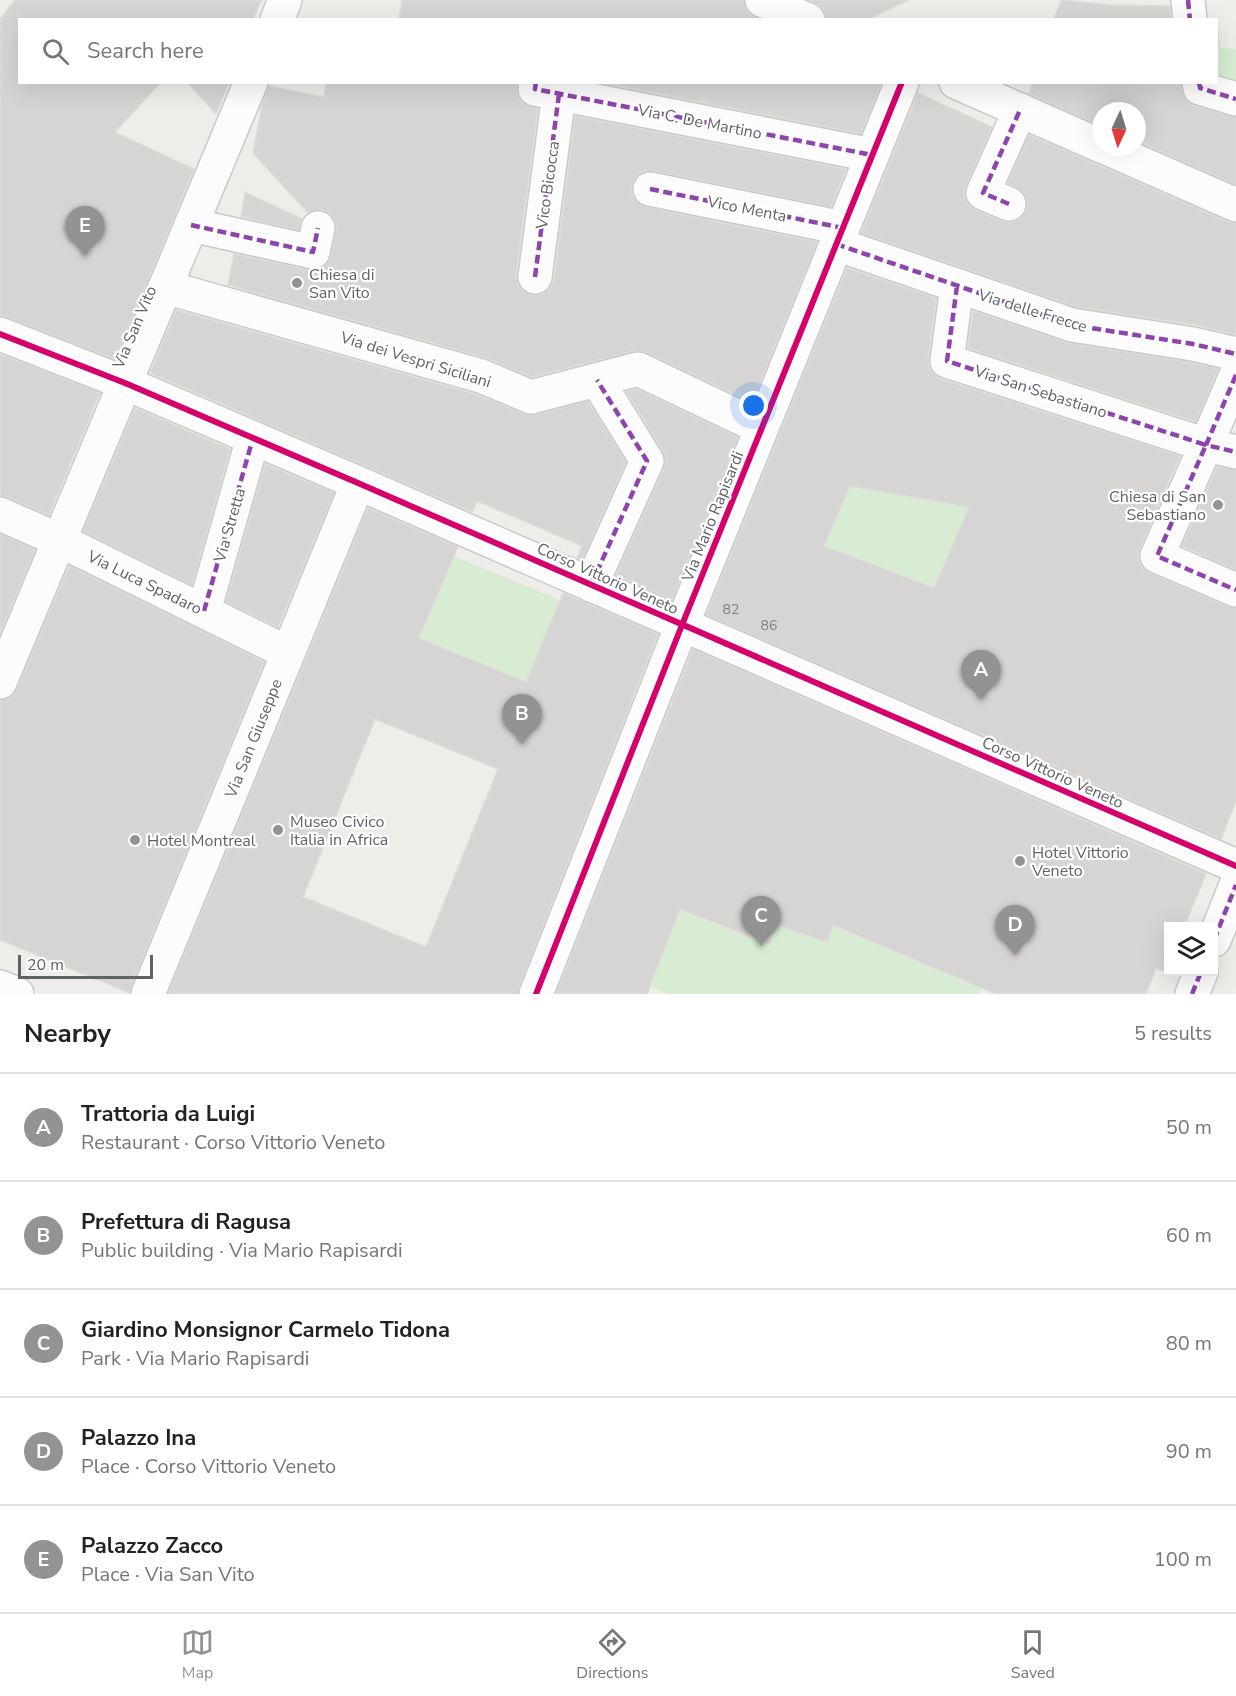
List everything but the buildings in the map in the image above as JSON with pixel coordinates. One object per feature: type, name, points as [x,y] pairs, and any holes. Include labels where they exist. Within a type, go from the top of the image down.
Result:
[{"type":"street","points":[[278,18],[285,0]]},
{"type":"street","points":[[762,0],[803,18]]},
{"type":"street","points":[[1188,0],[1190,18]]},
{"type":"street","name":"Via San Vito","points":[[0,682],[249,84]]},
{"type":"street","name":"Via Mario Rapisardi","points":[[536,994],[682,625],[901,84]]},
{"type":"street","points":[[961,84],[1092,142]]},
{"type":"street","points":[[1199,84],[1200,88],[1236,99]]},
{"type":"street","name":"Via C. De Martino","points":[[548,88],[872,154]]},
{"type":"street","name":"Vico Bicocca","points":[[535,277],[548,88]]},
{"type":"street","points":[[1009,204],[983,193],[1020,110]]},
{"type":"street","points":[[1125,156],[1236,205]]},
{"type":"street","name":"Vico Menta","points":[[650,189],[839,236]]},
{"type":"street","points":[[191,225],[313,252],[318,228]]},
{"type":"street","name":"Via delle Frecce","points":[[839,236],[957,286],[1072,325],[1193,344],[1236,354]]},
{"type":"street","name":"Via San Sebastiano","points":[[957,286],[947,361],[1221,448]]},
{"type":"street","name":"Via dei Vespri Siciliani","points":[[165,287],[481,376],[531,397],[638,369],[762,428]]},
{"type":"street","name":"Corso Vittorio Veneto","points":[[0,334],[125,383],[358,483],[1236,866]]},
{"type":"street","points":[[1236,375],[1221,448],[1157,556],[1236,590]]},
{"type":"street","points":[[591,585],[648,461],[597,380]]},
{"type":"street","name":"Via Stretta","points":[[204,611],[253,438]]},
{"type":"street","name":"Via San Giuseppe","points":[[148,994],[358,483]]},
{"type":"street","name":"Via Luca Spadaro","points":[[0,514],[59,540],[288,653]]},
{"type":"street","points":[[1218,930],[1236,885]]},
{"type":"street","points":[[1192,994],[1199,976]]},
{"type":"street","points":[[0,987],[17,994]]},
{"type":"green space","points":[[1217,18],[1220,48],[1236,49],[1236,85],[1218,79]]},
{"type":"green space","points":[[849,486],[969,507],[934,588],[824,546]]},
{"type":"green space","points":[[454,556],[560,600],[542,689],[406,633],[433,605]]},
{"type":"green space","points":[[657,900],[777,925],[827,942],[833,926],[981,988],[978,994],[668,994],[650,986]]},
{"type":"marked path","points":[[1188,0],[1190,18]]},
{"type":"marked path","points":[[536,84],[535,89],[872,155]]},
{"type":"marked path","points":[[1199,84],[1200,88],[1236,99]]},
{"type":"marked path","points":[[535,277],[559,94]]},
{"type":"marked path","points":[[1009,204],[983,193],[1020,110]]},
{"type":"marked path","points":[[650,189],[843,228]]},
{"type":"marked path","points":[[191,225],[313,252],[318,228]]},
{"type":"marked path","points":[[836,244],[1072,325],[1193,344],[1236,354]]},
{"type":"marked path","points":[[957,286],[947,361],[1206,445],[1157,556],[1236,590]]},
{"type":"marked path","points":[[1236,375],[1206,445],[1236,452]]},
{"type":"marked path","points":[[591,585],[647,461],[597,380]]},
{"type":"marked path","points":[[204,611],[253,438]]},
{"type":"marked path","points":[[1218,930],[1236,885]]},
{"type":"marked path","points":[[1192,994],[1199,976]]},
{"type":"cycle path","points":[[536,994],[682,625],[901,84]]},
{"type":"cycle path","points":[[0,334],[125,383],[358,483],[1236,866]]},
{"type":"place","name":"Palazzo Zacco","points":[[85,256]]},
{"type":"place","name":"Chiesa di San Vito","points":[[297,283]]},
{"type":"place","name":"Chiesa di San Sebastiano","points":[[1218,505]]},
{"type":"place","name":"Trattoria da Luigi","points":[[981,700]]},
{"type":"place","name":"Prefettura di Ragusa","points":[[522,744]]},
{"type":"place","name":"Museo Civico Italia in Africa","points":[[278,830]]},
{"type":"place","name":"Hotel Montreal","points":[[135,840]]},
{"type":"place","name":"Hotel Vittorio Veneto","points":[[1020,861]]},
{"type":"place","name":"Giardino Monsignor Carmelo Tidona","points":[[761,946]]},
{"type":"place","name":"Palazzo Ina","points":[[1015,955]]}]
